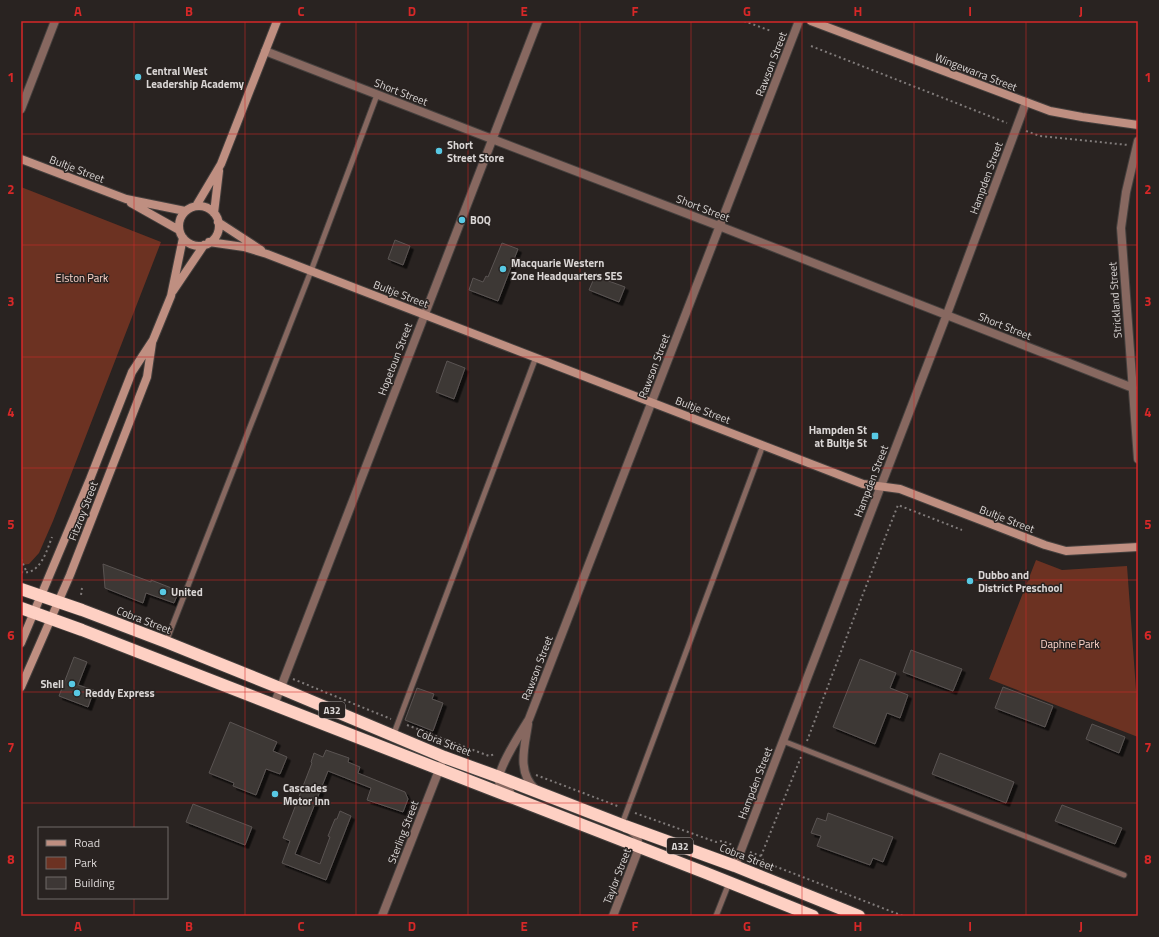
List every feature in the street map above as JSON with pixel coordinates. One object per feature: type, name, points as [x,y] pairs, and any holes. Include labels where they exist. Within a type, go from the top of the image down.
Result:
[{"type":"highway","name":"Cobra Street","points":[[21,589],[166,642],[444,757],[735,866],[858,916]]},
{"type":"highway","name":"A32","points":[[21,608],[82,630],[640,848],[706,872],[813,916]]},
{"type":"highway","points":[[706,872],[721,874],[727,872],[735,866]]},
{"type":"highway","points":[[735,866],[737,876],[742,880],[813,916]]},
{"type":"highway","points":[[806,896],[828,907],[838,916]]},
{"type":"street","points":[[21,109],[55,21]]},
{"type":"street","points":[[196,206],[221,164],[277,21]]},
{"type":"street","name":"Hopetoun Street","points":[[274,705],[538,21]]},
{"type":"street","name":"Rawson Street","points":[[499,777],[506,758],[529,719],[799,21]]},
{"type":"street","name":"Wingewarra Street","points":[[811,21],[1050,111],[1082,117],[1138,124]]},
{"type":"street","name":"Short Street","points":[[265,51],[492,140],[947,314],[1133,388]]},
{"type":"street","name":"Hampden Street","points":[[735,866],[947,314],[1026,102]]},
{"type":"street","name":"Strickland Street","points":[[1137,144],[1126,192],[1121,228],[1138,459]]},
{"type":"street","name":"Bultje Street","points":[[21,159],[126,199],[185,211]]},
{"type":"street","points":[[214,213],[221,164]]},
{"type":"street","name":"Bultje Street","points":[[126,199],[179,230]]},
{"type":"street","points":[[196,206],[209,209],[214,213],[218,222],[218,231],[216,236],[207,244],[192,245],[183,238],[179,230],[179,220],[185,211],[196,206]]},
{"type":"street","name":"Bultje Street","points":[[218,222],[267,254]]},
{"type":"street","name":"Fitzroy Street","points":[[21,687],[58,602],[147,377],[153,340],[170,296],[183,238]]},
{"type":"street","name":"Bultje Street","points":[[207,244],[244,248],[267,254],[863,484],[900,489],[1066,552],[1138,547]]},
{"type":"street","name":"Fitzroy Street","points":[[170,296],[207,244]]},
{"type":"street","name":"Fitzroy Street","points":[[21,643],[90,479],[132,372],[153,340]]},
{"type":"street","name":"Rawson Street","points":[[529,719],[523,755],[524,772],[529,783],[540,793]]},
{"type":"street","name":"Sterling Street","points":[[382,916],[444,757]]},
{"type":"street","points":[[499,777],[500,784],[503,788],[543,809]]},
{"type":"street","name":"Taylor Street","points":[[613,916],[640,848],[636,836],[623,825]]},
{"type":"lane","points":[[166,642],[311,271],[377,95]]},
{"type":"lane","points":[[393,736],[536,357]]},
{"type":"lane","points":[[623,825],[627,810],[763,445]]},
{"type":"lane","points":[[783,740],[1124,875]]},
{"type":"lane","points":[[716,916],[729,882]]},
{"type":"path","points":[[744,21],[771,31]]},
{"type":"path","points":[[811,46],[1040,136],[1137,144]]},
{"type":"path","points":[[807,741],[898,505],[962,530]]},
{"type":"path","points":[[21,572],[27,573],[32,571],[42,561],[52,537]]},
{"type":"path","points":[[21,559],[27,573]]},
{"type":"path","points":[[761,856],[801,756]]},
{"type":"path","points":[[533,771],[536,774],[627,810],[716,842],[722,841],[742,848],[761,856],[764,862],[903,916]]},
{"type":"green space","name":"Elston Park","points":[[21,187],[161,242],[53,521],[39,553],[29,564],[21,565]]},
{"type":"green space","name":"Daphne Park","points":[[1036,560],[1062,570],[1127,566],[1138,717],[1138,737],[989,679]]},
{"type":"building","points":[[395,240],[410,246],[403,265],[388,259]]},
{"type":"building","name":"Macquarie Western Zone Headquarters SES","points":[[502,243],[518,249],[498,301],[469,290],[473,278],[483,282],[486,276],[488,277]]},
{"type":"building","points":[[595,276],[625,287],[619,302],[589,290]]},
{"type":"building","points":[[447,361],[465,368],[454,399],[436,392]]},
{"type":"building","points":[[103,564],[179,591],[174,603],[146,593],[143,603],[105,588]]},
{"type":"building","points":[[911,650],[962,669],[953,691],[903,672]]},
{"type":"building","name":"Reddy Express","points":[[74,657],[87,662],[78,685],[94,690],[88,707],[59,696]]},
{"type":"building","points":[[860,659],[896,673],[890,688],[908,695],[900,718],[887,713],[875,744],[833,727]]},
{"type":"building","points":[[1003,687],[1053,706],[1045,727],[995,708]]},
{"type":"building","points":[[417,688],[434,694],[432,699],[443,703],[433,731],[405,720]]},
{"type":"building","points":[[230,722],[277,742],[273,751],[287,757],[280,774],[266,769],[256,795],[233,786],[234,783],[209,773]]},
{"type":"building","points":[[1092,724],[1125,737],[1119,753],[1086,739]]},
{"type":"building","points":[[326,750],[349,758],[348,762],[360,767],[358,773],[405,792],[408,799],[403,812],[367,800],[371,788],[328,771],[295,854],[320,864],[330,837],[328,836],[340,811],[351,816],[326,880],[282,863],[290,841],[283,838],[312,763],[314,753],[323,757]]},
{"type":"building","points":[[940,753],[1014,782],[1006,803],[932,774]]},
{"type":"building","points":[[193,804],[252,827],[245,845],[186,822]]},
{"type":"building","points":[[1062,805],[1122,828],[1115,844],[1055,821]]},
{"type":"building","points":[[828,813],[893,837],[883,862],[873,858],[870,865],[817,846],[821,836],[811,833],[817,818],[826,821]]},
{"type":"place","name":"Central West Leadership Academy","points":[[138,77]]},
{"type":"place","name":"Short Street Store","points":[[439,151]]},
{"type":"place","name":"BOQ","points":[[462,220]]},
{"type":"place","name":"Macquarie Western Zone Headquarters SES","points":[[503,269]]},
{"type":"place","name":"Hampden St at Bultje St","points":[[875,436]]},
{"type":"place","name":"Dubbo and District Preschool","points":[[970,581]]},
{"type":"place","name":"United","points":[[163,592]]},
{"type":"place","name":"Shell","points":[[72,684]]},
{"type":"place","name":"Reddy Express","points":[[77,693]]},
{"type":"place","name":"Cascades Motor Inn","points":[[275,794]]}]
